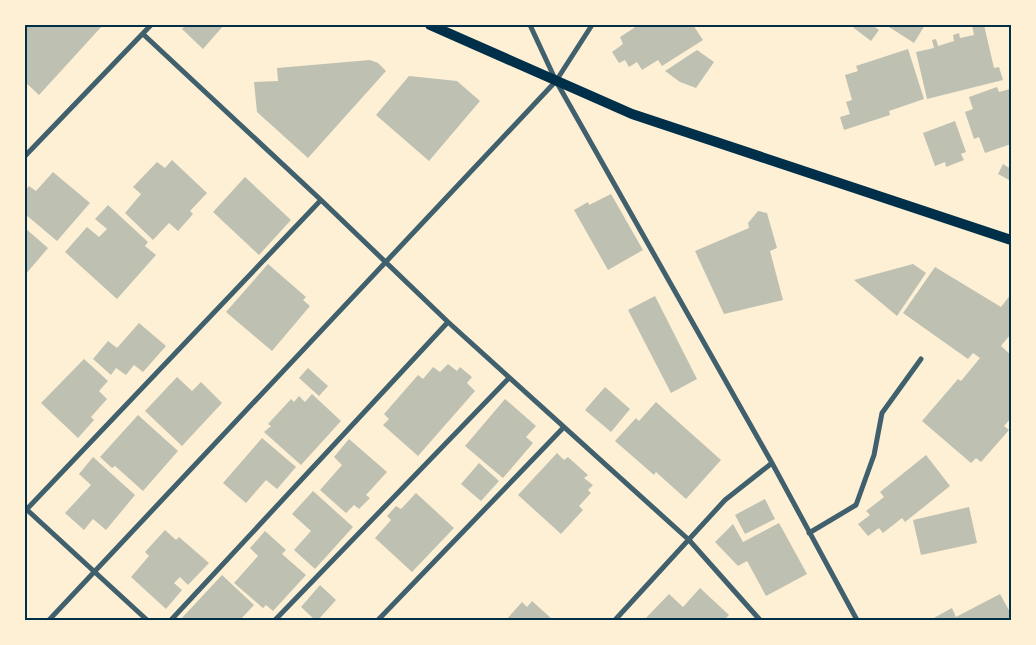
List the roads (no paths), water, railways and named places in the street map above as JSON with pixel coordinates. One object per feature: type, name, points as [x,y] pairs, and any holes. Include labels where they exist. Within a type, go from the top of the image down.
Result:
[{"type":"main road","points":[[430,25],[632,114],[1011,240]]},
{"type":"street","points":[[25,156],[152,25]]},
{"type":"street","points":[[530,25],[556,81],[772,463],[857,620]]},
{"type":"street","points":[[49,620],[556,81],[592,25]]},
{"type":"street","points":[[143,34],[321,200],[448,322],[689,540],[760,620]]},
{"type":"street","points":[[146,620],[26,509],[321,200]]},
{"type":"street","points":[[171,620],[448,322]]},
{"type":"street","points":[[809,532],[856,505],[874,455],[882,413],[921,359]]},
{"type":"street","points":[[275,620],[509,378]]},
{"type":"street","points":[[378,620],[564,427]]},
{"type":"street","points":[[615,620],[725,500],[772,463]]}]
